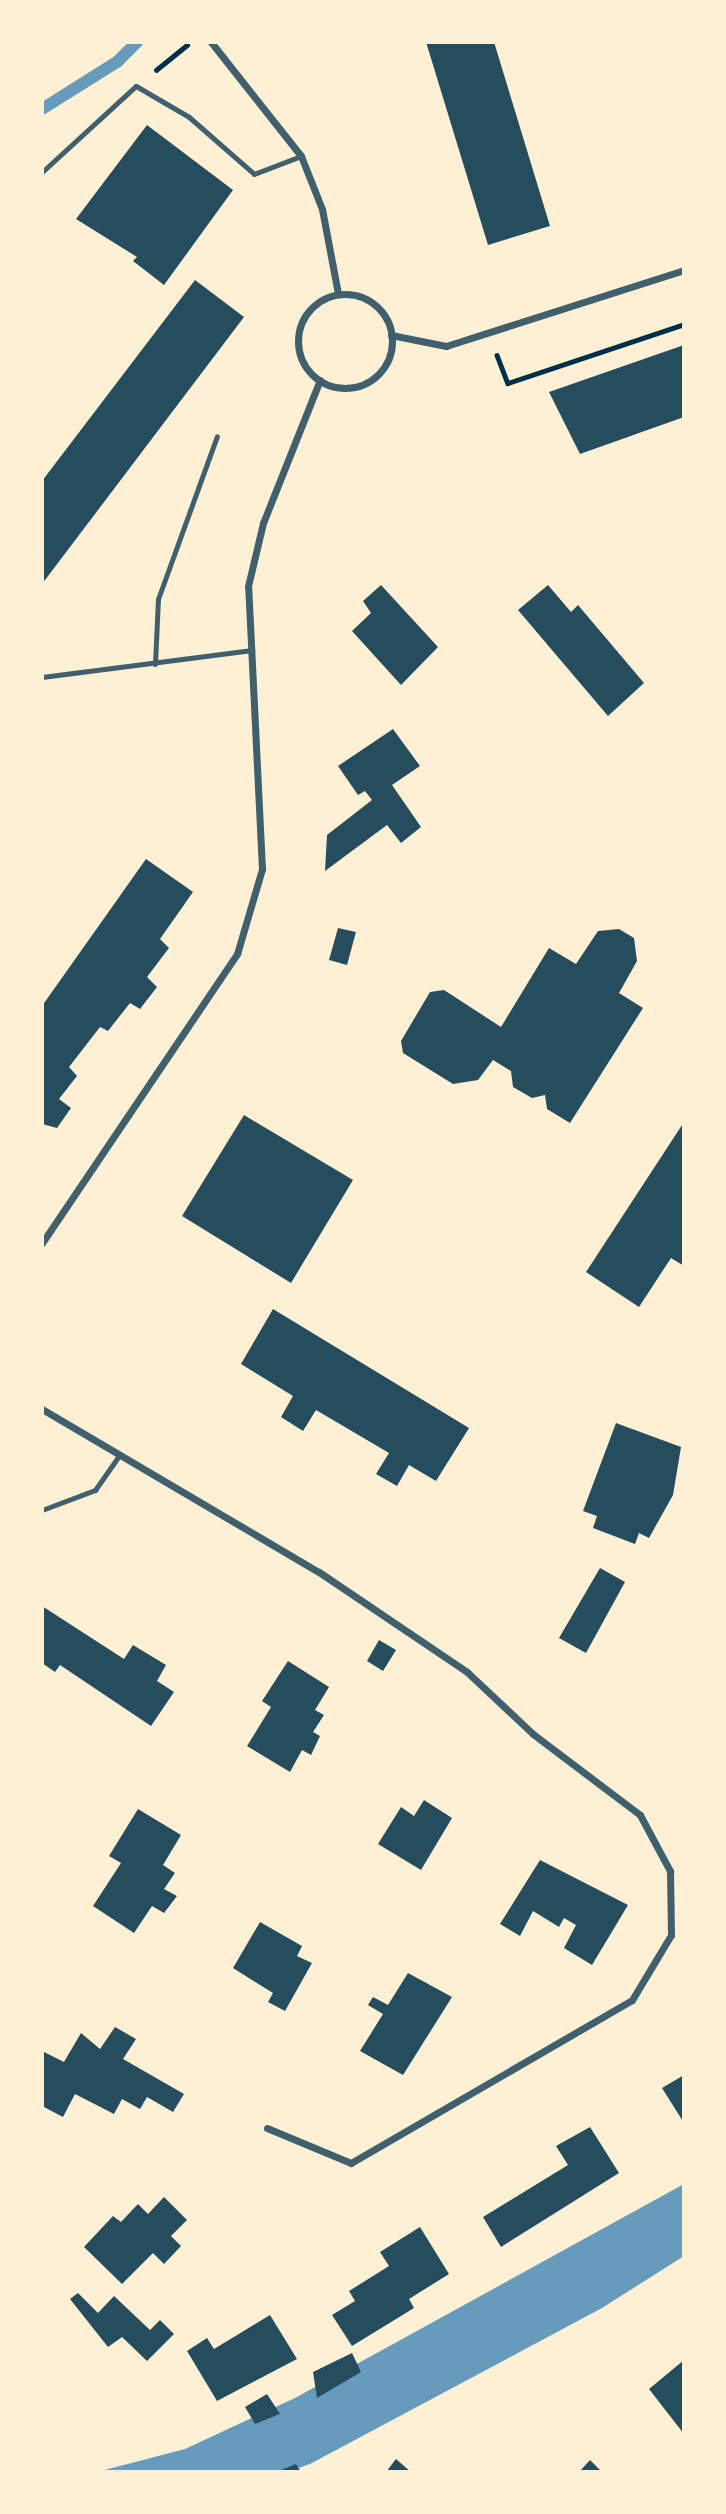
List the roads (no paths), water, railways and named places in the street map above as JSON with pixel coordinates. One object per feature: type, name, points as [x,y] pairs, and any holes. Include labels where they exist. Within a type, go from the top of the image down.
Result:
[{"type":"street","points":[[211,42],[301,156],[322,209],[338,294]]},
{"type":"street","points":[[391,335],[446,346],[684,270]]},
{"type":"street","points":[[338,294],[375,305],[391,335],[383,368],[371,380],[337,387],[320,380],[298,351],[298,333],[305,315],[338,294]]},
{"type":"street","points":[[42,1243],[237,954],[262,869],[248,586],[263,523],[320,380]]},
{"type":"street","points":[[42,1409],[117,1458],[319,1572],[467,1672],[533,1734],[640,1815],[670,1871],[671,1935],[632,2000],[351,2163],[267,2127]]},
{"type":"lane","points":[[42,172],[136,86],[189,117],[254,174],[301,156]]},
{"type":"lane","points":[[155,664],[158,599],[217,436]]},
{"type":"lane","points":[[42,677],[251,650]]},
{"type":"lane","points":[[42,1510],[95,1490],[117,1458]]},
{"type":"water","points":[[684,2184],[684,2256],[602,2308],[310,2464],[287,2472],[97,2472],[185,2449],[295,2398]]},
{"type":"waterway","points":[[42,109],[117,62],[137,42]]}]
